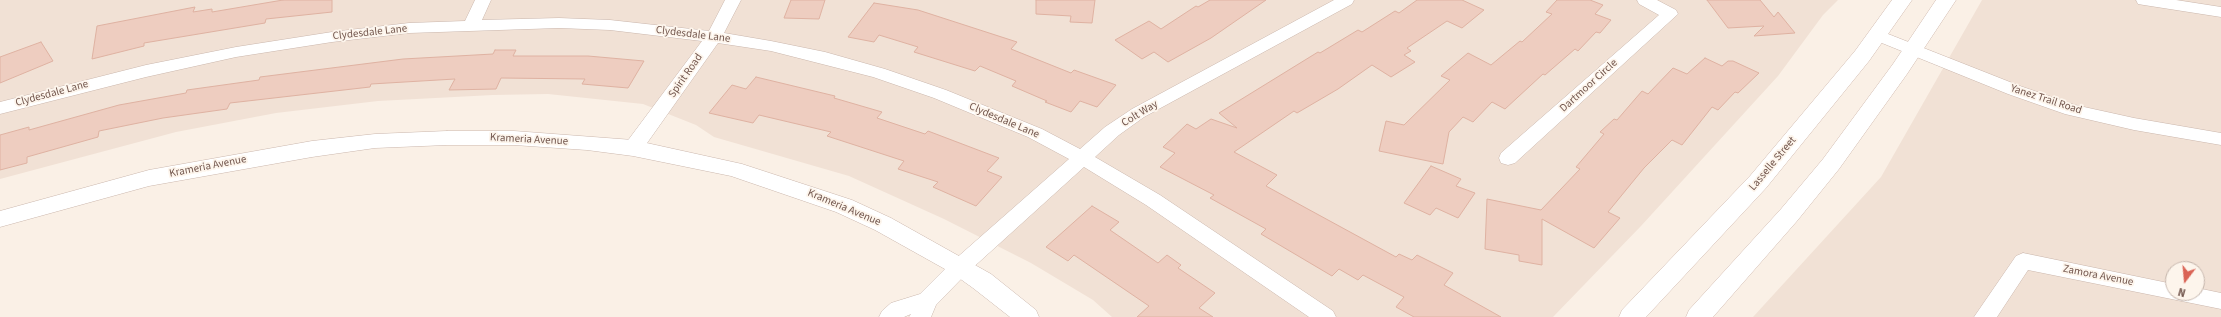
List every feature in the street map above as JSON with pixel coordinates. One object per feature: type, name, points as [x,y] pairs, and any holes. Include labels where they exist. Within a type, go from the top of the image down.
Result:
[{"type":"main road","name":"Lasselle Street","points":[[1631,317],[1758,182],[1878,35],[1902,0]]},
{"type":"main road","points":[[1698,317],[1789,216],[1830,164],[1870,112],[1946,0]]},
{"type":"main road","name":"Krameria Avenue","points":[[0,219],[149,178],[297,151],[375,141],[447,138],[514,138],[586,143],[634,148],[734,169],[808,192],[883,224],[960,267],[982,281],[1027,317]]},
{"type":"street","points":[[471,25],[483,0]]},
{"type":"street","name":"Spirit Road","points":[[634,148],[714,37],[733,0]]},
{"type":"street","name":"Colt Way","points":[[924,308],[960,267],[1081,157],[1112,131],[1138,113],[1346,0]]},
{"type":"street","name":"Dartmoor Circle","points":[[1508,158],[1670,14],[1645,0]]},
{"type":"street","points":[[2144,0],[2221,12]]},
{"type":"street","name":"Clydesdale Lane","points":[[0,108],[131,74],[236,52],[340,36],[409,28],[559,23],[610,25],[714,37],[771,46],[825,58],[879,73],[940,94],[1020,127],[1081,157],[1153,200],[1325,317]]},
{"type":"street","name":"Yanez Trail Road","points":[[1878,35],[2014,90],[2071,110],[2134,124],[2221,139]]},
{"type":"street","name":"Zamora Avenue","points":[[1985,317],[2023,261],[2165,290]]},
{"type":"street","points":[[2205,299],[2220,302]]},
{"type":"street","points":[[890,317],[899,309],[924,308]]},
{"type":"shaded area","points":[[0,0],[1838,0],[1823,15],[1778,76],[1641,226],[1553,317],[1112,317],[1093,300],[1031,263],[944,219],[849,176],[714,137],[696,125],[643,104],[548,94],[493,95],[378,101],[276,113],[176,132],[0,179]]},
{"type":"shaded area","points":[[1982,0],[2221,0],[2221,317],[1753,317],[1881,177]]},
{"type":"building","points":[[283,0],[332,0],[332,12],[266,19],[265,23],[144,43],[144,46],[92,59],[97,26],[195,7],[193,12],[212,9],[212,12]]},
{"type":"building","points":[[791,0],[825,0],[819,19],[784,18]]},
{"type":"building","points":[[1036,0],[1095,0],[1092,23],[1070,22],[1071,16],[1036,14]]},
{"type":"building","points":[[1210,0],[1266,0],[1211,38],[1168,62],[1154,52],[1142,59],[1115,40],[1149,21],[1161,29],[1196,6],[1198,7]]},
{"type":"building","points":[[1417,0],[1462,0],[1484,10],[1462,28],[1447,21],[1407,48],[1411,51],[1404,55],[1415,62],[1391,77],[1372,65],[1338,89],[1297,113],[1294,111],[1234,152],[1277,175],[1266,186],[1396,257],[1399,254],[1412,260],[1417,255],[1453,273],[1444,285],[1501,317],[1414,317],[1396,307],[1404,297],[1363,275],[1358,280],[1339,269],[1332,276],[1261,234],[1266,229],[1210,198],[1214,195],[1160,167],[1175,153],[1163,147],[1187,124],[1196,129],[1211,119],[1237,128],[1219,113],[1318,52],[1320,53],[1358,30],[1362,32],[1395,11],[1399,13]]},
{"type":"building","points":[[1557,0],[1590,0],[1603,5],[1595,14],[1611,20],[1600,33],[1596,32],[1578,51],[1575,49],[1545,75],[1543,74],[1505,109],[1492,102],[1473,122],[1463,117],[1449,132],[1443,164],[1379,151],[1386,121],[1404,125],[1450,80],[1441,76],[1468,53],[1491,65],[1520,41],[1522,42],[1552,14],[1546,12]]},
{"type":"building","points":[[1707,0],[1760,0],[1774,17],[1778,12],[1795,33],[1754,36],[1764,26],[1728,28]]},
{"type":"building","points":[[874,3],[918,10],[1017,42],[1011,49],[1071,73],[1074,70],[1116,85],[1097,107],[1080,101],[1071,112],[1045,102],[1047,101],[1012,86],[1016,81],[980,66],[975,71],[914,52],[918,47],[879,35],[874,42],[848,37]]},
{"type":"building","points":[[41,42],[53,61],[0,83],[0,57]]},
{"type":"building","points":[[495,50],[516,50],[513,56],[588,56],[644,61],[628,88],[582,84],[585,79],[501,78],[496,89],[449,90],[455,79],[371,84],[370,87],[230,103],[227,109],[163,118],[99,131],[98,137],[27,157],[27,163],[0,170],[0,135],[29,127],[29,130],[119,105],[186,93],[187,90],[259,80],[260,77],[403,59],[493,54]]},
{"type":"building","points":[[1705,58],[1722,66],[1728,61],[1733,61],[1759,73],[1738,93],[1735,92],[1718,110],[1712,107],[1682,145],[1672,140],[1644,168],[1608,212],[1620,218],[1594,248],[1542,219],[1542,265],[1519,261],[1519,255],[1485,249],[1487,199],[1541,210],[1580,169],[1576,167],[1604,134],[1600,132],[1614,119],[1617,120],[1642,91],[1648,94],[1673,68],[1687,74]]},
{"type":"building","points":[[756,77],[835,96],[834,98],[882,112],[877,118],[925,134],[928,131],[999,158],[987,171],[1002,177],[976,206],[933,187],[938,182],[898,169],[904,161],[827,136],[831,132],[759,115],[753,123],[709,113],[732,85],[746,89]]},
{"type":"building","points":[[1431,166],[1461,179],[1456,186],[1475,193],[1458,218],[1436,208],[1430,215],[1404,203]]},
{"type":"building","points":[[1092,206],[1119,222],[1110,230],[1158,263],[1167,255],[1181,265],[1178,268],[1215,293],[1199,308],[1213,317],[1137,317],[1149,306],[1074,255],[1068,261],[1046,247]]}]
